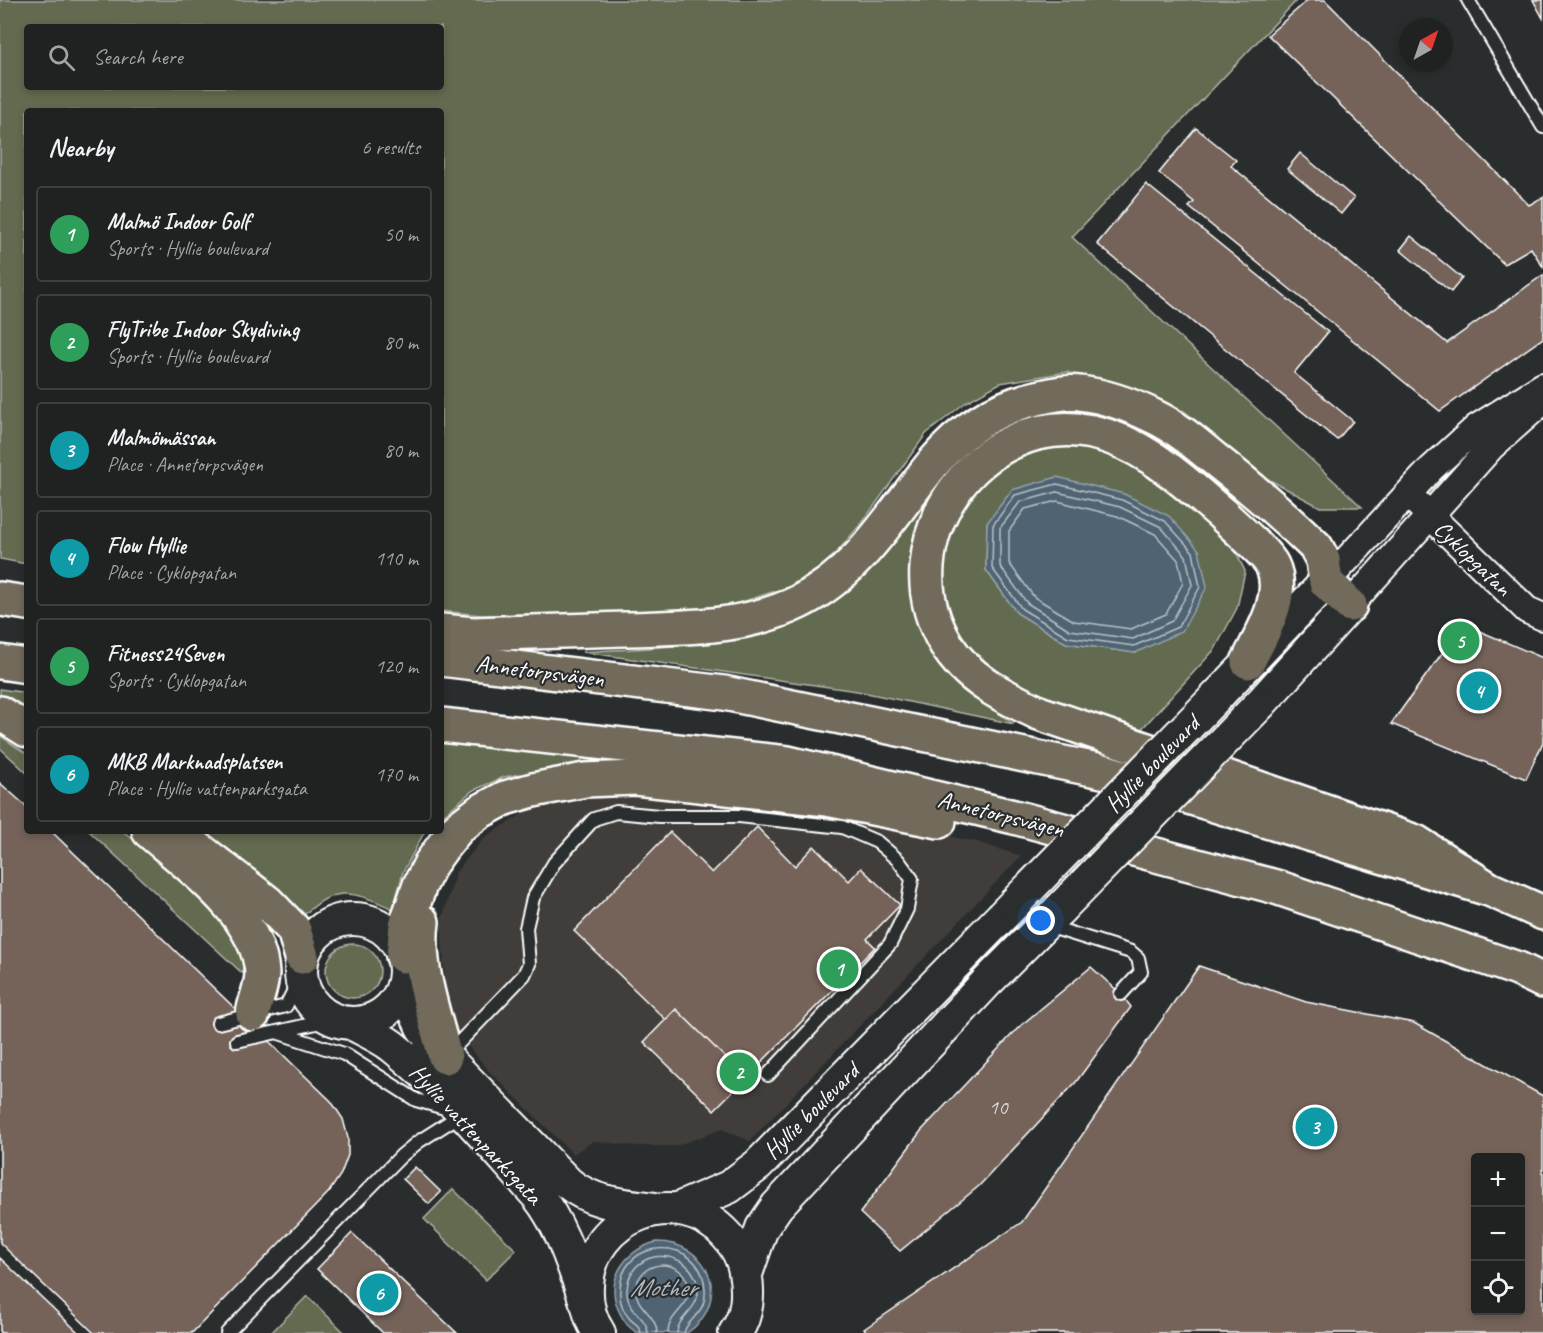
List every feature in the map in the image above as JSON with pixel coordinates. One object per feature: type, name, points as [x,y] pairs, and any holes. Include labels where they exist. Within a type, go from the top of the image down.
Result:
[{"type":"main road","points":[[444,631],[472,634],[694,628],[732,623],[773,613],[818,592],[840,577],[859,558],[948,446],[968,428],[993,413],[1019,402],[1078,392],[1102,397],[1130,407],[1155,417],[1184,434],[1239,478],[1316,547],[1323,560],[1326,582],[1350,605]]},
{"type":"main road","points":[[1326,582],[1295,579],[1271,563],[1227,519],[1175,473],[1148,455],[1122,442],[1093,432],[1068,429],[1041,431],[998,449],[964,477],[947,499],[937,520],[929,546],[927,574],[934,620],[946,644],[961,664],[980,681],[1005,697],[1039,713],[1083,729],[1416,842],[1489,889]]},
{"type":"main road","points":[[1248,662],[1272,608],[1277,587],[1271,563]]},
{"type":"main road","points":[[0,598],[24,601]]},
{"type":"main road","name":"Annetorpsvägen","points":[[444,659],[724,693],[1107,772],[1489,889],[1543,913]]},
{"type":"main road","points":[[0,662],[24,666]]},
{"type":"main road","points":[[0,713],[24,728]]},
{"type":"main road","name":"Annetorpsvägen","points":[[444,725],[788,764],[1014,817],[1276,887],[1518,969],[1543,981]]},
{"type":"main road","points":[[404,965],[406,925],[420,885],[431,863],[458,828],[479,812],[505,798],[585,780],[635,778],[827,799],[1276,887]]},
{"type":"main road","points":[[152,834],[199,875],[234,911],[256,944],[262,975],[255,1029]]},
{"type":"main road","points":[[179,834],[267,902],[294,930],[302,967]]},
{"type":"main road","points":[[431,863],[421,933],[424,973],[445,1057]]},
{"type":"street","name":"Hyllie boulevard","points":[[588,1320],[587,1270],[601,1240],[625,1219],[667,1209],[729,1187],[758,1164],[1220,693],[1431,469],[1476,428],[1543,386]]},
{"type":"street","name":"Hyllie boulevard","points":[[746,1274],[762,1228],[777,1206],[1052,917],[1260,704],[1491,447],[1543,401]]},
{"type":"street","name":"Cyklopgatan","points":[[1408,494],[1527,610],[1543,617]]},
{"type":"street","points":[[351,918],[368,920],[383,928],[395,939],[404,965],[401,991],[392,1005],[381,1015],[367,1021],[343,1021],[318,1009],[306,994],[302,967],[309,942],[320,930],[335,921],[351,918]]},
{"type":"street","name":"Hyllie vattenparksgata","points":[[404,965],[412,1005],[422,1027],[445,1057],[577,1190],[608,1203],[700,1215],[720,1228],[734,1245],[746,1274]]},
{"type":"street","name":"Hyllie vattenparksgata","points":[[343,1021],[390,1044],[463,1113],[545,1205],[563,1239],[588,1320]]},
{"type":"street","points":[[744,1325],[748,1286],[746,1274]]},
{"type":"lane","points":[[1468,0],[1543,128]]},
{"type":"lane","points":[[445,1057],[524,975],[529,964],[526,928],[533,898],[554,863],[594,819],[616,812],[659,816],[739,816],[842,827],[877,842],[898,860],[912,879],[907,909],[890,944],[768,1075]]},
{"type":"lane","points":[[1052,917],[1131,952],[1138,958],[1141,972],[1121,994]]},
{"type":"lane","points":[[255,1029],[286,1006],[302,967]]},
{"type":"lane","points":[[255,1029],[343,1021]]},
{"type":"lane","points":[[218,1023],[255,1029],[344,1054],[416,1100],[463,1113]]},
{"type":"lane","points":[[227,1333],[401,1156],[418,1142],[463,1113]]},
{"type":"shaded area","points":[[650,795],[828,812],[977,842],[1021,856],[750,1141],[722,1129],[676,1146],[637,1146],[593,1141],[573,1154],[489,1071],[457,1032],[446,996],[441,923],[456,872],[485,837],[534,807],[595,796]]},
{"type":"green space","points":[[0,0],[1297,0],[1072,237],[1362,507],[1320,507],[1268,479],[1184,411],[1067,372],[1000,383],[966,402],[926,434],[864,520],[827,564],[788,587],[732,605],[663,612],[482,615],[444,611],[444,108],[24,108],[24,563],[0,559]]},
{"type":"green space","points":[[1064,443],[1103,448],[1150,472],[1233,546],[1245,571],[1237,608],[1215,649],[1137,734],[1007,683],[980,664],[950,624],[938,578],[946,528],[974,483],[1016,453]],"holes":[[[987,523],[1135,653],[1066,643],[1017,613],[986,570]]]},
{"type":"green space","points":[[940,478],[921,525],[949,671],[980,701],[1014,724],[857,691],[583,652],[669,647],[753,634],[781,626],[826,606],[847,590],[875,560]]},
{"type":"green space","points":[[0,689],[24,693],[24,708],[0,695]]},
{"type":"green space","points":[[0,736],[24,752],[24,770],[0,748]]},
{"type":"green space","points":[[444,743],[605,759],[504,777],[472,791],[444,814]]},
{"type":"green space","points":[[92,834],[127,834],[218,911],[245,956],[242,973]]},
{"type":"green space","points":[[204,834],[423,834],[403,872],[393,909],[365,897],[342,894],[322,901],[298,921]]},
{"type":"green space","points":[[353,944],[363,946],[372,952],[378,961],[380,971],[378,981],[372,990],[363,996],[353,998],[343,996],[334,990],[328,981],[326,971],[328,961],[334,952],[343,946]]},
{"type":"green space","points":[[453,1189],[516,1250],[486,1280],[424,1219]]},
{"type":"green space","points":[[307,1296],[345,1333],[271,1333]]},
{"type":"water","points":[[1057,477],[1124,494],[1169,516],[1199,550],[1207,587],[1182,631],[1135,653],[1066,643],[1017,613],[986,570],[987,523],[1012,490]]},
{"type":"water","name":"Mother","points":[[657,1242],[676,1245],[691,1252],[702,1263],[709,1276],[712,1291],[709,1306],[701,1320],[687,1333],[636,1332],[624,1320],[616,1303],[615,1280],[626,1260],[645,1246]]},
{"type":"building","points":[[1308,0],[1325,0],[1529,205],[1543,197],[1543,267],[1531,248],[1504,264],[1268,35]]},
{"type":"building","points":[[1533,0],[1543,0],[1543,18]]},
{"type":"building","points":[[1196,128],[1236,160],[1231,166],[1447,343],[1543,275],[1543,338],[1440,411],[1189,207],[1194,202],[1159,173]]},
{"type":"building","points":[[1300,153],[1354,198],[1341,214],[1287,169]]},
{"type":"building","points":[[1146,184],[1328,332],[1294,373],[1353,421],[1337,440],[1097,244]]},
{"type":"building","points":[[1411,236],[1462,278],[1451,292],[1400,250]]},
{"type":"building","points":[[1463,624],[1543,658],[1543,742],[1526,779],[1391,724]]},
{"type":"building","points":[[0,783],[24,804],[24,834],[54,834],[331,1101],[343,1119],[348,1138],[348,1155],[341,1174],[329,1192],[192,1333],[94,1333],[0,1243]]},
{"type":"building","points":[[757,827],[795,866],[814,846],[849,881],[861,868],[900,905],[867,939],[875,947],[746,1078],[676,1009],[666,1020],[574,931],[670,832],[712,873]]},
{"type":"building","points":[[1199,966],[1306,1002],[1414,1023],[1543,1096],[1543,1333],[868,1333],[864,1329],[1022,1222]]},
{"type":"building","points":[[1091,967],[1121,994],[1131,1007],[1076,1082],[979,1186],[900,1251],[860,1213],[921,1131],[1019,1027]]},
{"type":"building","points":[[676,1009],[746,1078],[714,1110],[644,1042]]},
{"type":"building","points":[[415,1167],[441,1192],[429,1204],[403,1179]]},
{"type":"building","points":[[352,1233],[457,1333],[383,1333],[317,1269]]},
{"type":"building","points":[[0,1258],[79,1333],[0,1333]]},
{"type":"place","name":"Fitness24Seven","points":[[1460,641]]},
{"type":"place","name":"Flow Hyllie","points":[[1479,691]]},
{"type":"place","name":"Malmö Indoor Golf","points":[[839,969]]},
{"type":"place","name":"FlyTribe Indoor Skydiving","points":[[739,1072]]},
{"type":"place","name":"Malmömässan","points":[[1315,1127]]},
{"type":"place","name":"MKB Marknadsplatsen","points":[[379,1293]]}]
